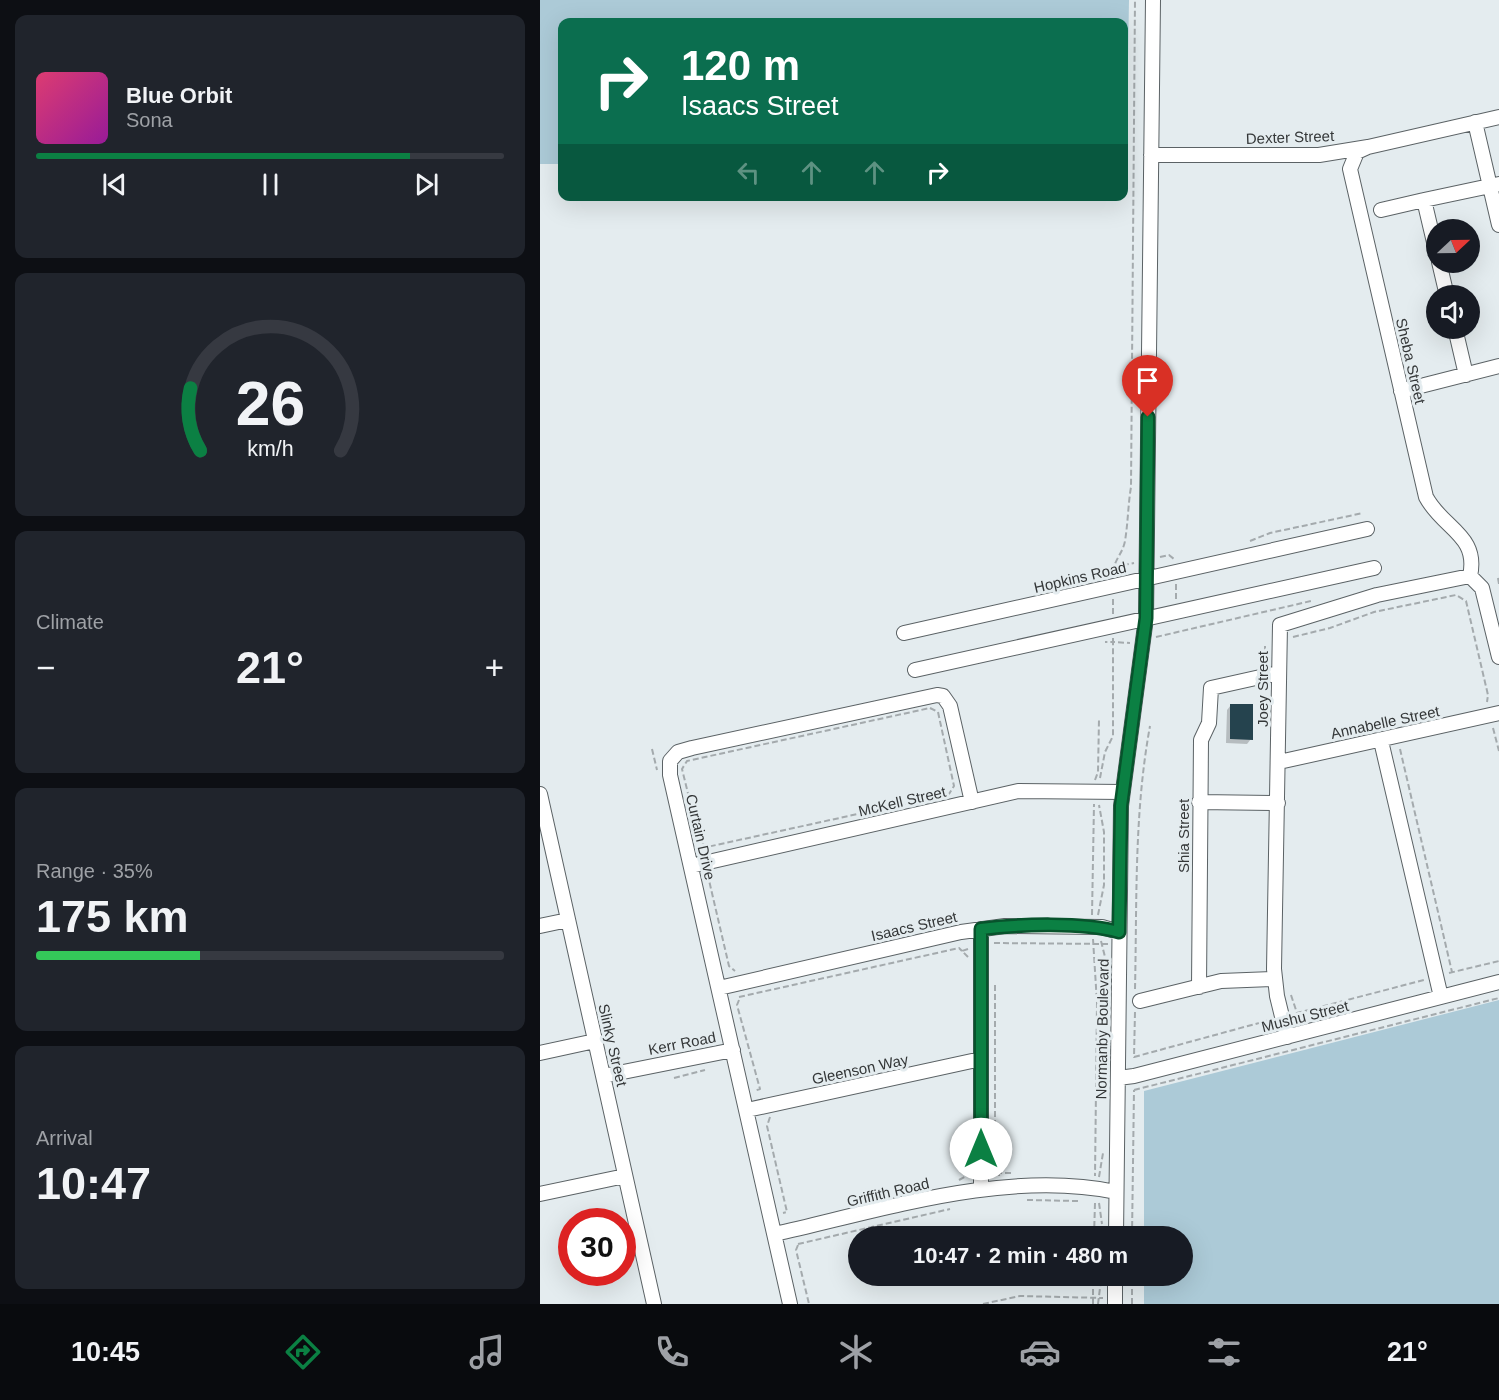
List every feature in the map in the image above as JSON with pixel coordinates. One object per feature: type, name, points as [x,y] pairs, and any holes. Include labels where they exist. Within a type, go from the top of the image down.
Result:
[{"type":"street","name":"Normanby Boulevard","points":[[1111,1226],[1116,1207],[1123,792],[1135,716],[1146,618],[1153,0]]},
{"type":"street","name":"Dexter Street","points":[[1151,155],[1319,155],[1368,147],[1499,117]]},
{"type":"street","points":[[1475,122],[1495,185],[1499,225]]},
{"type":"street","name":"Sheba Street","points":[[1368,147],[1356,152],[1350,169],[1426,497],[1431,507],[1471,549],[1473,563],[1470,576]]},
{"type":"street","points":[[1381,210],[1495,185]]},
{"type":"street","points":[[1424,200],[1428,219]]},
{"type":"street","points":[[1458,339],[1466,375]]},
{"type":"street","points":[[1401,391],[1499,366]]},
{"type":"street","name":"Hopkins Road","points":[[904,633],[1367,529]]},
{"type":"street","points":[[915,670],[1374,568]]},
{"type":"street","points":[[1470,576],[1482,588],[1499,657]]},
{"type":"street","name":"Joey Street","points":[[1287,1037],[1275,979],[1280,625],[1377,595],[1470,576]]},
{"type":"street","name":"Shia Street","points":[[1198,987],[1201,740],[1209,723],[1211,688],[1278,673]]},
{"type":"street","name":"Curtain Drive","points":[[790,1304],[670,775],[670,761],[678,752],[930,695],[943,696],[944,709]]},
{"type":"street","points":[[944,709],[972,801]]},
{"type":"street","name":"Annabelle Street","points":[[1278,762],[1383,747],[1499,713]]},
{"type":"street","points":[[1383,747],[1441,997]]},
{"type":"street","name":"McKell Street","points":[[693,873],[941,802],[972,801],[1018,792],[1123,792]]},
{"type":"street","name":"Slinky Street","points":[[540,794],[654,1304]]},
{"type":"street","points":[[1199,802],[1278,803]]},
{"type":"street","points":[[540,926],[568,920]]},
{"type":"street","name":"Isaacs Street","points":[[719,988],[981,929],[1005,926],[1101,927],[1119,932]]},
{"type":"street","points":[[981,929],[981,1188]]},
{"type":"street","points":[[1137,1001],[1221,981],[1275,979]]},
{"type":"street","name":"Mushu Street","points":[[1118,1078],[1134,1083],[1287,1037],[1499,982]]},
{"type":"street","points":[[540,1053],[595,1041]]},
{"type":"street","name":"Kerr Road","points":[[603,1076],[733,1050]]},
{"type":"street","name":"Gleenson Way","points":[[747,1110],[981,1059]]},
{"type":"street","points":[[547,1193],[625,1176]]},
{"type":"street","name":"Griffith Road","points":[[775,1234],[797,1237],[981,1188],[1097,1195],[1116,1192]]},
{"type":"street","points":[[1115,1286],[1115,1303]]},
{"type":"path","points":[[1114,567],[1125,543],[1125,519],[1131,487],[1135,0]]},
{"type":"path","points":[[1241,544],[1270,534],[1363,513]]},
{"type":"path","points":[[1498,578],[1499,584]]},
{"type":"path","points":[[1292,637],[1330,628],[1374,612],[1456,595],[1466,601],[1487,702]]},
{"type":"path","points":[[1176,632],[1320,599]]},
{"type":"path","points":[[1099,641],[1113,642],[1113,736],[1105,752],[1096,792],[1104,838],[1104,885],[1097,917],[1101,927],[1101,944],[1107,967]]},
{"type":"path","points":[[930,708],[944,709],[954,786],[941,802],[707,847],[700,842],[682,769],[687,761],[930,708]]},
{"type":"path","points":[[1084,916],[1092,917],[1098,719]]},
{"type":"path","points":[[1132,1226],[1134,1057],[1137,1001],[1137,824],[1140,779],[1150,726]]},
{"type":"path","points":[[1483,731],[1494,728],[1499,751]]},
{"type":"path","points":[[1383,747],[1400,750],[1410,747]]},
{"type":"path","points":[[652,749],[657,772]]},
{"type":"path","points":[[1400,750],[1452,972]]},
{"type":"path","points":[[693,873],[708,876],[729,966],[736,971]]},
{"type":"path","points":[[969,957],[962,951],[994,943],[1093,944],[1097,1003],[1097,1195],[1095,1226]]},
{"type":"path","points":[[1291,994],[1297,1013],[1452,972],[1499,962]]},
{"type":"path","points":[[1134,1083],[1499,998]]},
{"type":"path","points":[[739,999],[737,1005],[754,1066]]},
{"type":"path","points":[[995,1168],[996,1004]]},
{"type":"path","points":[[1134,1057],[1271,1020]]},
{"type":"path","points":[[674,1078],[713,1068]]},
{"type":"path","points":[[760,1089],[770,1119],[767,1126],[787,1212],[793,1217],[797,1237],[796,1250],[809,1304]]},
{"type":"path","points":[[1104,1152],[1097,1195],[1107,1226]]},
{"type":"path","points":[[1097,1195],[1116,1207],[1133,1202]]},
{"type":"path","points":[[1018,1200],[1084,1201]]},
{"type":"path","points":[[797,1237],[958,1207]]},
{"type":"path","points":[[770,1215],[787,1212]]},
{"type":"path","points":[[1092,1304],[1093,1286]]},
{"type":"path","points":[[1098,1304],[1100,1286]]},
{"type":"path","points":[[1132,1286],[1132,1304]]},
{"type":"path","points":[[983,1304],[1020,1296],[1098,1296],[1115,1303],[1132,1297]]},
{"type":"shaded area","points":[[540,0],[1129,0],[1128,57],[1128,18],[558,18],[558,164],[540,164]]},
{"type":"shaded area","points":[[1499,1000],[1499,1304],[1144,1304],[1144,1286],[1193,1286],[1193,1226],[1144,1226],[1144,1091]]},
{"type":"building","points":[[1230,704],[1253,704],[1253,740],[1230,739]]},
{"type":"route","points":[[981,1149],[981,929],[1005,926],[1101,927],[1119,932],[1121,806],[1135,716],[1146,618],[1148,417]]}]
